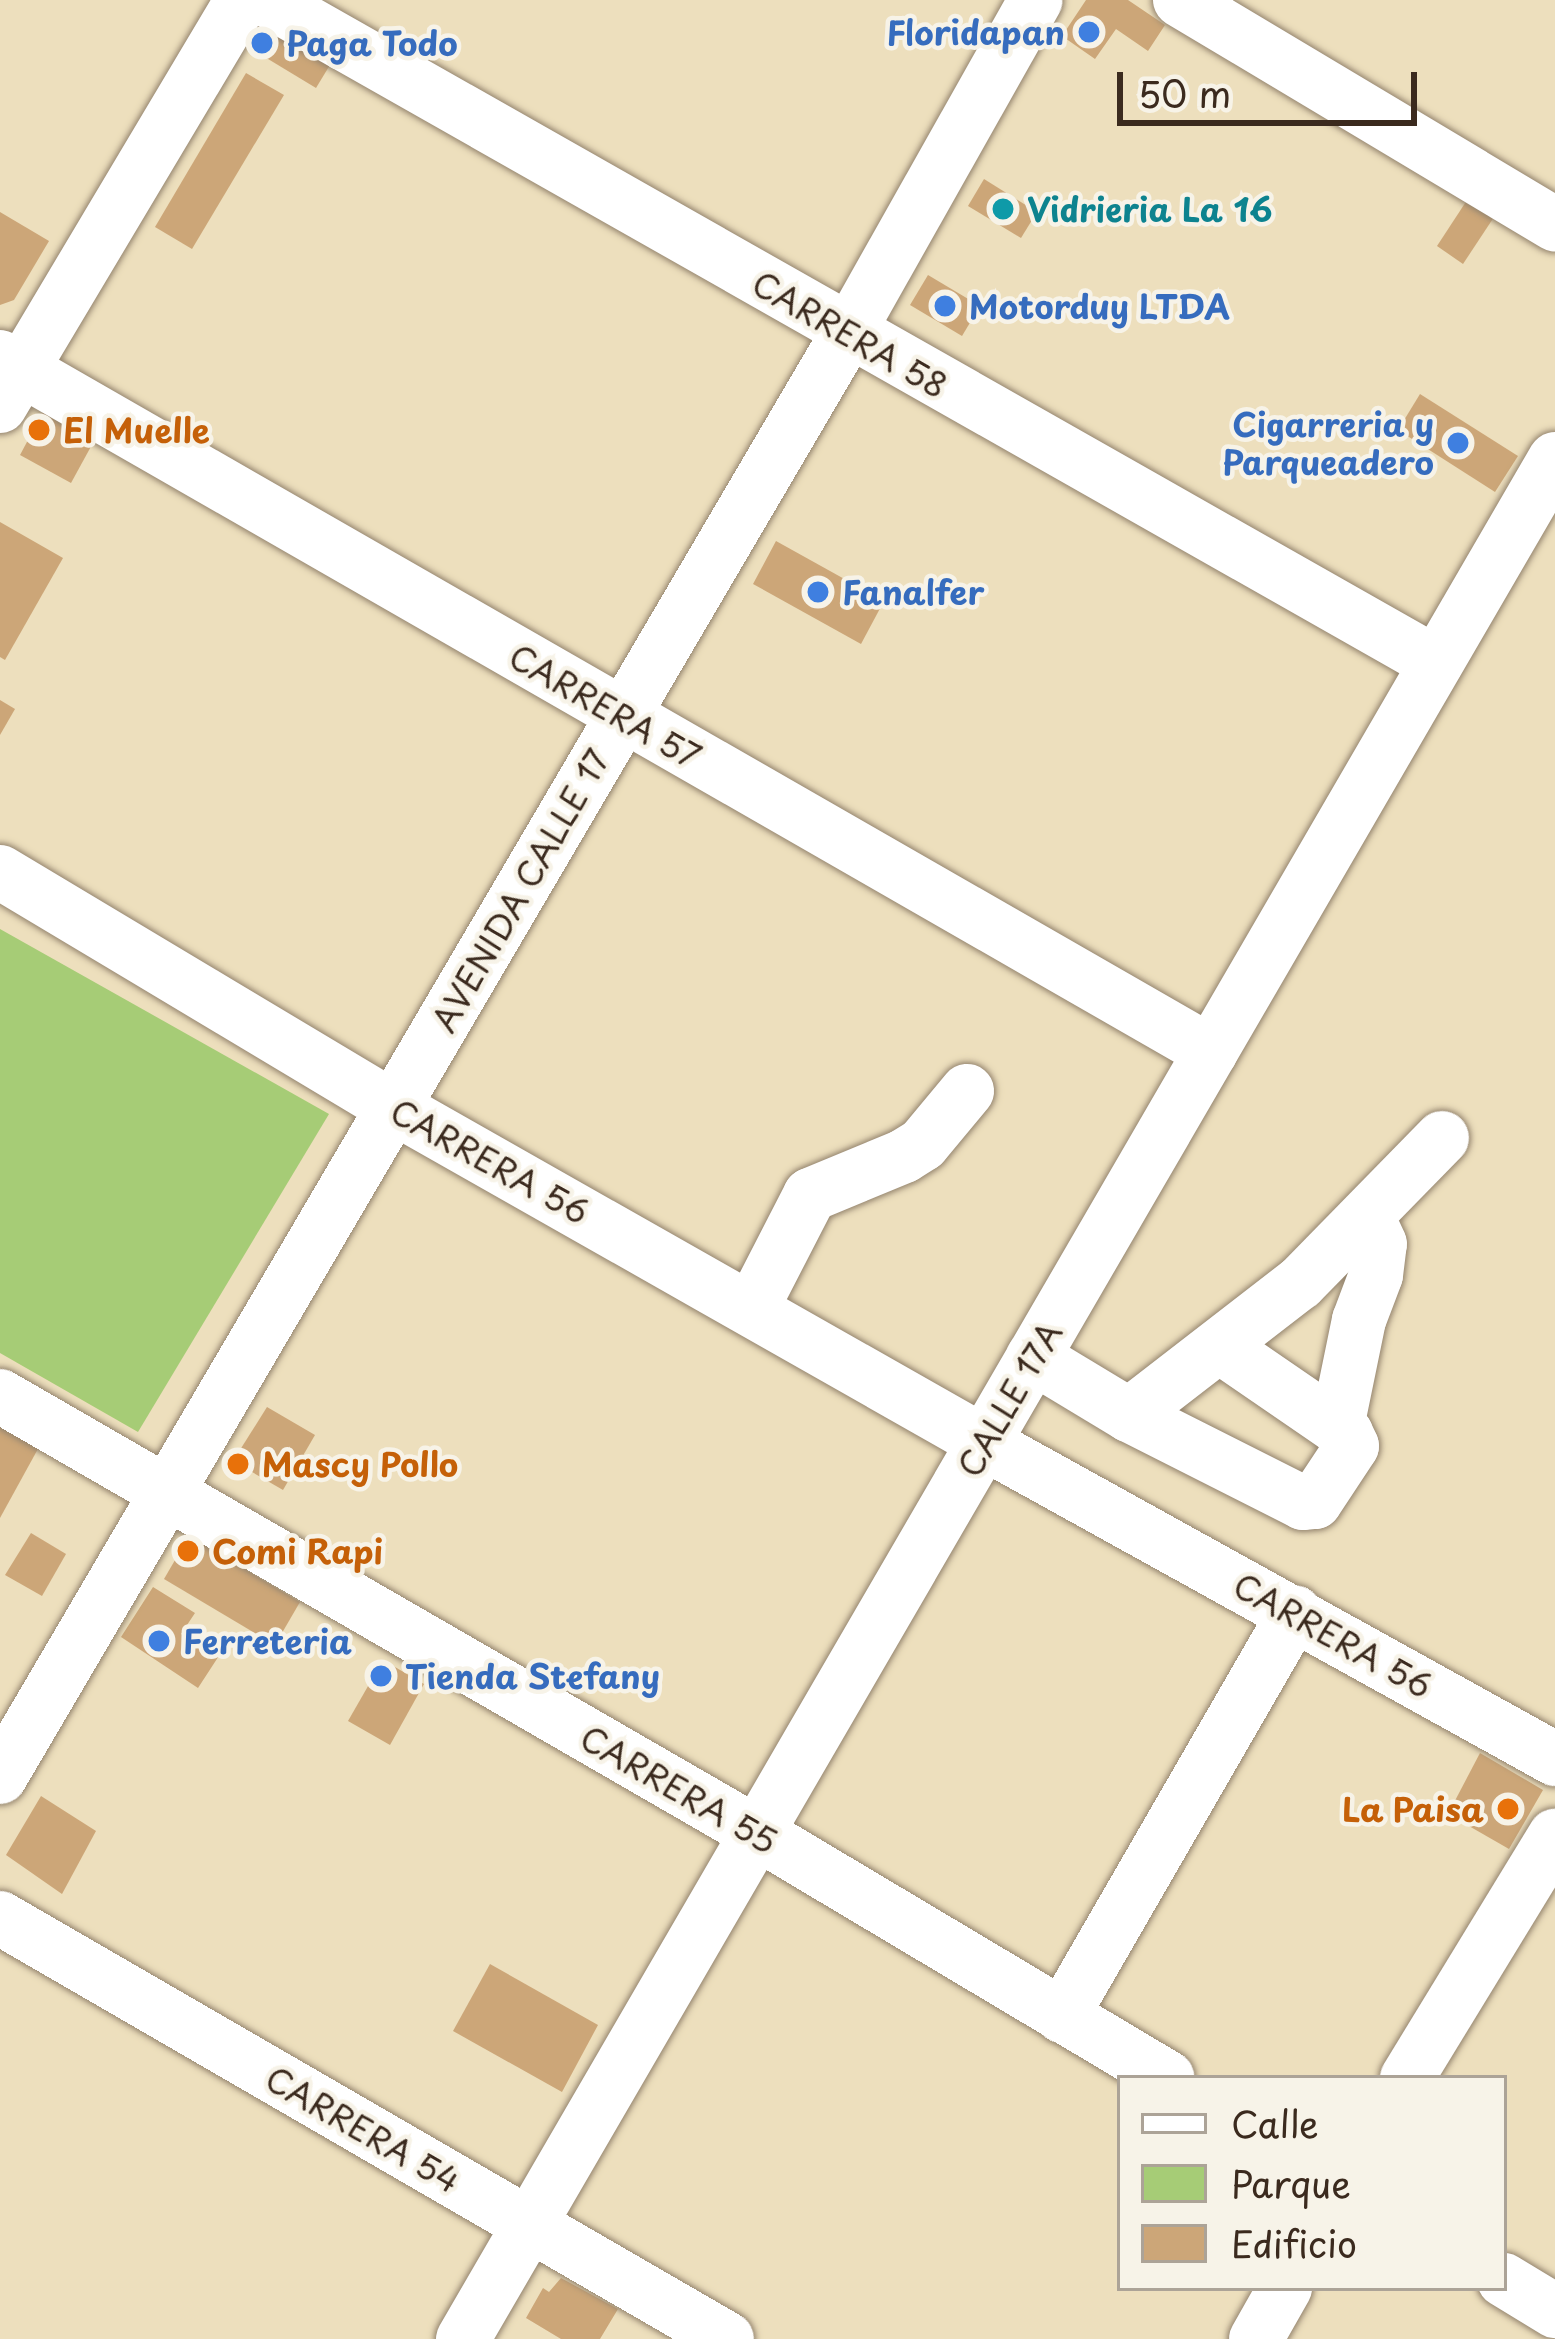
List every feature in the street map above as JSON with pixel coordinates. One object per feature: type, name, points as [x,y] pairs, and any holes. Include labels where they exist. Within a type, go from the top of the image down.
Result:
[{"type":"street","points":[[7,378],[242,0]]},
{"type":"street","name":"CARRERA 58","points":[[267,0],[1436,664]]},
{"type":"street","name":"AVENIDA CALLE 17","points":[[0,1777],[848,334],[1036,0]]},
{"type":"street","points":[[1180,0],[1555,224]]},
{"type":"street","name":"CARRERA 57","points":[[7,378],[621,715],[1211,1052]]},
{"type":"street","name":"CALLE 17A","points":[[463,2339],[1555,459]]},
{"type":"street","name":"CARRERA 56","points":[[0,872],[395,1108],[984,1443],[1555,1759]]},
{"type":"street","points":[[752,1308],[810,1196],[923,1144],[967,1091]]},
{"type":"street","points":[[1129,1415],[1300,1282],[1442,1138]]},
{"type":"street","points":[[1337,1427],[1380,1244],[1366,1216]]},
{"type":"street","points":[[1300,1282],[1360,1320]]},
{"type":"street","points":[[1033,1357],[1129,1415],[1303,1503],[1315,1502],[1352,1446],[1337,1427],[1221,1347]]},
{"type":"street","name":"CARRERA 55","points":[[0,1396],[757,1833],[1163,2075]]},
{"type":"street","points":[[1062,2016],[1295,1613]]},
{"type":"street","points":[[1409,2075],[1555,1836]]},
{"type":"street","name":"CARRERA 54","points":[[0,1918],[727,2339]]},
{"type":"street","points":[[1507,2282],[1555,2312]]},
{"type":"street","points":[[1256,2339],[1283,2291]]},
{"type":"green space","points":[[0,929],[329,1114],[138,1432],[0,1353]]},
{"type":"building","name":"Floridapan","points":[[1086,0],[1128,0],[1165,25],[1148,51],[1116,29],[1095,59],[1062,36]]},
{"type":"building","points":[[273,17],[336,55],[316,88],[253,50]]},
{"type":"building","points":[[246,73],[284,95],[192,249],[155,227]]},
{"type":"building","name":"Vidrieria La 16","points":[[984,179],[1037,212],[1021,238],[968,206]]},
{"type":"building","points":[[1473,191],[1500,208],[1463,264],[1437,246]]},
{"type":"building","points":[[0,212],[49,241],[14,300],[0,305]]},
{"type":"building","name":"Motorduy LTDA","points":[[928,275],[980,306],[962,336],[910,305]]},
{"type":"building","name":"Cigarreria y Parqueadero","points":[[1420,394],[1518,456],[1495,492],[1398,430]]},
{"type":"building","points":[[43,412],[94,441],[71,483],[20,455]]},
{"type":"building","points":[[0,522],[63,558],[5,660],[0,657]]},
{"type":"building","name":"Fanalfer","points":[[776,541],[884,601],[861,644],[753,584]]},
{"type":"building","points":[[0,700],[15,709],[0,735]]},
{"type":"building","points":[[267,1407],[315,1435],[283,1490],[233,1461]]},
{"type":"building","points":[[0,1425],[39,1447],[0,1518]]},
{"type":"building","points":[[31,1533],[66,1554],[42,1596],[5,1575]]},
{"type":"building","points":[[189,1536],[300,1602],[275,1645],[164,1579]]},
{"type":"building","name":"Ferreteria","points":[[153,1587],[195,1613],[181,1634],[200,1646],[208,1633],[226,1645],[198,1688],[121,1637]]},
{"type":"building","points":[[383,1660],[424,1684],[390,1745],[348,1721]]},
{"type":"building","points":[[1480,1753],[1543,1790],[1509,1849],[1448,1814]]},
{"type":"building","points":[[41,1796],[96,1831],[62,1894],[6,1855]]},
{"type":"building","points":[[490,1964],[598,2025],[562,2092],[453,2031]]},
{"type":"building","points":[[561,2278],[618,2309],[600,2339],[561,2339],[526,2318],[543,2288],[549,2292]]},
{"type":"place","name":"Floridapan","points":[[1089,32]]},
{"type":"place","name":"Paga Todo","points":[[262,43]]},
{"type":"place","name":"Vidrieria La 16","points":[[1003,209]]},
{"type":"place","name":"Motorduy LTDA","points":[[945,306]]},
{"type":"place","name":"El Muelle","points":[[39,430]]},
{"type":"place","name":"Cigarreria y Parqueadero","points":[[1458,443]]},
{"type":"place","name":"Fanalfer","points":[[818,592]]},
{"type":"place","name":"Mascy Pollo","points":[[238,1464]]},
{"type":"place","name":"Comi Rapi","points":[[188,1551]]},
{"type":"place","name":"Ferreteria","points":[[159,1641]]},
{"type":"place","name":"Tienda Stefany","points":[[381,1676]]},
{"type":"place","name":"La Paisa","points":[[1508,1809]]}]
